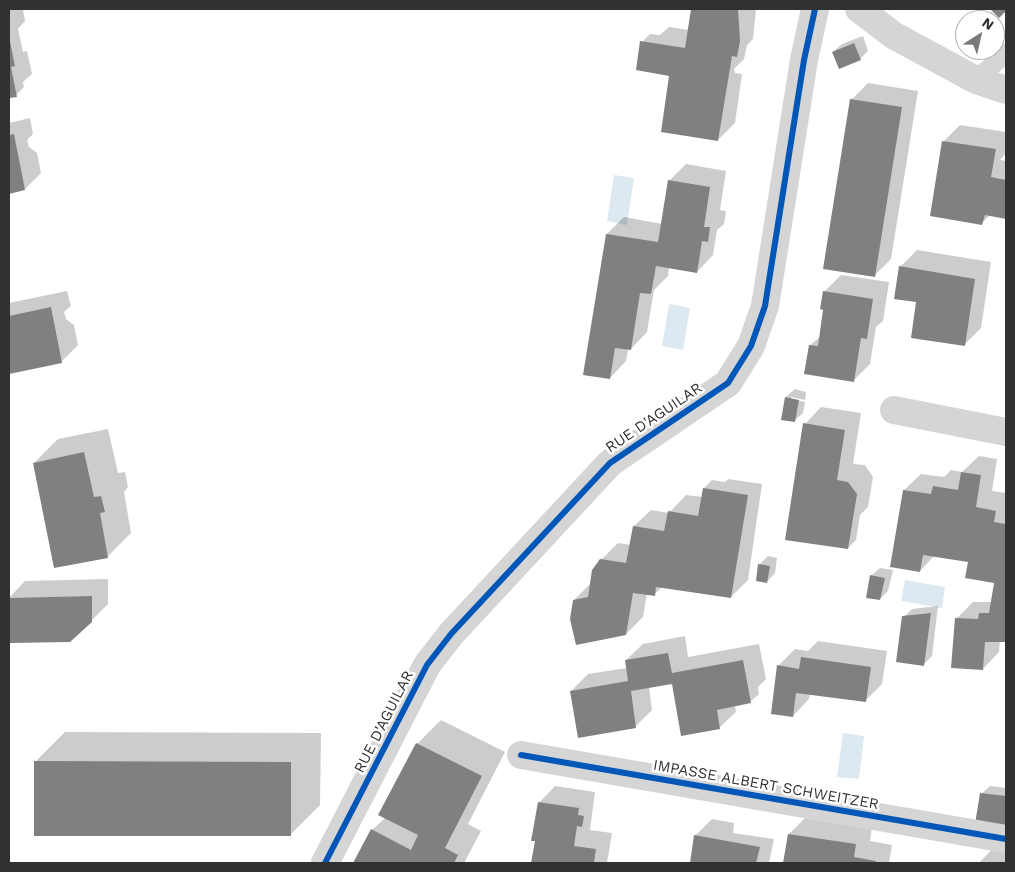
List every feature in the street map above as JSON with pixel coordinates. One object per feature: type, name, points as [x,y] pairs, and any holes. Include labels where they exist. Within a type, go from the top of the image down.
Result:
[{"type":"street","name":"RUE D'AGUILAR","points":[[325,863],[427,665],[451,634],[610,463],[728,382],[751,346],[765,306],[815,9]]},
{"type":"street","points":[[859,9],[892,35],[976,80],[1006,90]]},
{"type":"street","points":[[894,410],[1006,432]]},
{"type":"street","name":"IMPASSE ALBERT SCHWEITZER","points":[[521,755],[1006,839]]},
{"type":"lane","points":[[976,80],[1006,53]]},
{"type":"shaded area","points":[[614,175],[634,178],[627,225],[607,221]]},
{"type":"shaded area","points":[[669,304],[690,308],[683,350],[662,346]]},
{"type":"shaded area","points":[[905,580],[945,587],[942,608],[901,601]]},
{"type":"shaded area","points":[[843,733],[864,736],[859,779],[837,777]]},
{"type":"building","points":[[691,9],[738,9],[740,41],[737,57],[732,56],[718,141],[661,132],[669,76],[636,70],[640,41],[685,48]]},
{"type":"building","points":[[1006,9],[1006,11],[1005,12],[1005,10],[991,10]]},
{"type":"building","points":[[10,41],[15,66],[11,67],[17,97],[9,98]]},
{"type":"building","points":[[854,43],[861,60],[839,69],[832,52]]},
{"type":"building","points":[[850,99],[902,107],[875,277],[823,269]]},
{"type":"building","points":[[14,134],[25,190],[9,194],[9,135]]},
{"type":"building","points":[[942,141],[996,149],[991,177],[1006,180],[1006,219],[985,215],[982,225],[930,216]]},
{"type":"building","points":[[668,180],[710,187],[704,227],[710,227],[708,242],[702,241],[697,273],[656,266],[651,294],[640,293],[631,350],[615,348],[610,379],[583,375],[606,234],[658,242]]},
{"type":"building","points":[[899,266],[975,279],[965,346],[911,338],[916,302],[894,299]]},
{"type":"building","points":[[823,291],[873,299],[867,339],[861,338],[854,382],[804,374],[809,345],[818,346],[823,310],[820,309]]},
{"type":"building","points":[[51,307],[62,363],[9,374],[9,316]]},
{"type":"building","points":[[785,397],[799,400],[795,422],[781,420]]},
{"type":"building","points":[[803,423],[845,430],[837,480],[848,482],[857,494],[848,549],[785,540]]},
{"type":"building","points":[[84,452],[94,497],[101,496],[105,512],[100,513],[108,558],[54,568],[33,463]]},
{"type":"building","points":[[961,472],[981,475],[976,507],[996,511],[994,522],[1006,524],[1006,642],[985,642],[983,670],[951,668],[955,618],[978,619],[979,613],[989,613],[994,583],[965,578],[968,562],[923,555],[920,572],[890,567],[903,490],[931,494],[933,486],[958,490]]},
{"type":"building","points":[[703,488],[748,495],[731,598],[656,587],[655,596],[633,593],[626,635],[576,645],[570,619],[573,600],[588,597],[592,570],[600,559],[626,563],[633,526],[664,531],[668,511],[698,516]]},
{"type":"building","points":[[758,564],[770,566],[767,583],[756,581]]},
{"type":"building","points":[[870,575],[885,578],[880,600],[866,598]]},
{"type":"building","points":[[92,596],[92,622],[70,642],[9,643],[9,598]]},
{"type":"building","points":[[931,613],[924,666],[896,662],[902,616]]},
{"type":"building","points":[[668,653],[672,673],[743,660],[751,703],[717,710],[720,729],[681,736],[672,684],[631,691],[636,728],[578,738],[570,691],[628,681],[625,660]]},
{"type":"building","points":[[801,657],[871,667],[866,702],[796,693],[793,717],[771,714],[777,665],[799,669]]},
{"type":"building","points":[[416,743],[482,776],[445,848],[458,855],[454,863],[353,863],[371,829],[411,850],[418,835],[378,815]]},
{"type":"building","points":[[34,761],[291,762],[291,836],[34,836]]},
{"type":"building","points":[[980,793],[1006,796],[1006,828],[975,824]]},
{"type":"building","points":[[538,802],[579,808],[578,815],[584,816],[582,827],[577,826],[574,846],[596,849],[594,863],[531,863],[535,841],[531,841]]},
{"type":"building","points":[[788,834],[856,844],[854,857],[876,861],[876,863],[783,863]]},
{"type":"building","points":[[694,835],[760,847],[756,863],[690,863]]},
{"type":"cycle path","points":[[325,863],[427,665],[451,634],[610,463],[728,383],[751,346],[765,306],[804,60],[815,9]]},
{"type":"cycle path","points":[[521,755],[1006,839]]}]
